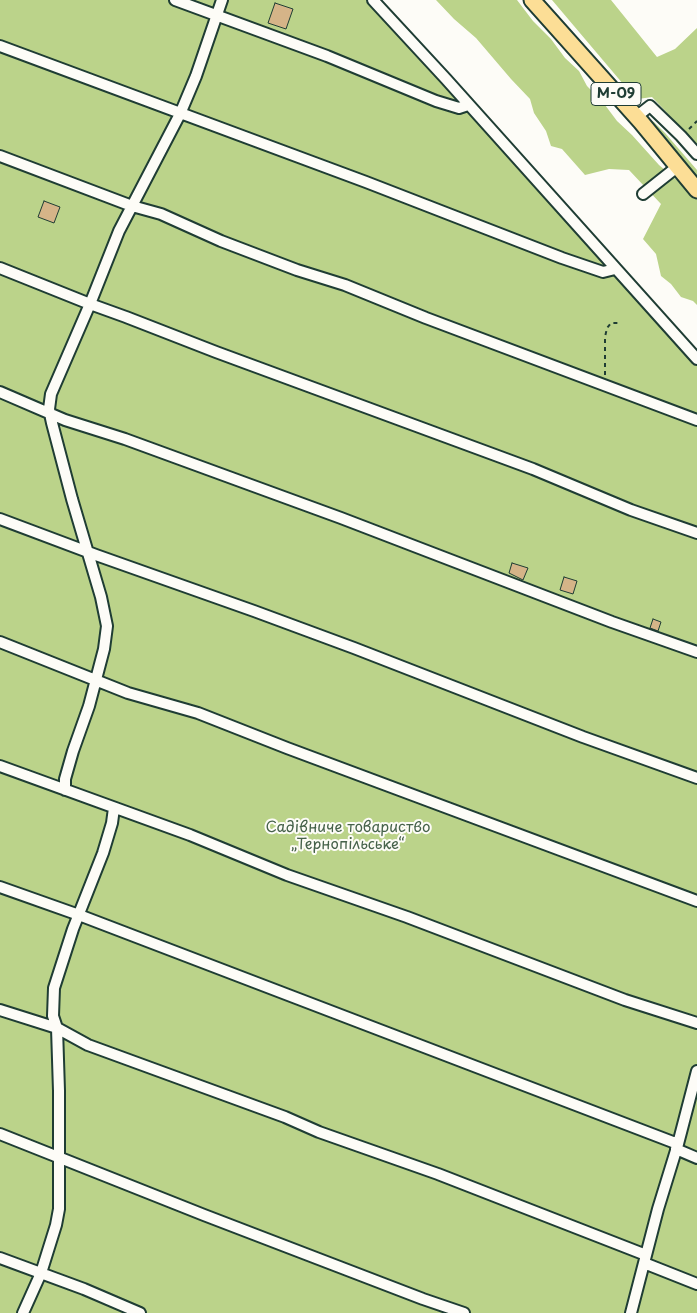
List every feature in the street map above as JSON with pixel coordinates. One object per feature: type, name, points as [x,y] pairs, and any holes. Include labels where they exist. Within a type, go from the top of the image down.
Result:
[{"type":"highway","name":"М-09","points":[[532,0],[636,117],[697,190]]},
{"type":"street","points":[[175,0],[327,56],[436,101],[459,108],[468,105]]},
{"type":"street","points":[[65,790],[65,779],[89,706],[104,649],[107,626],[101,597],[72,499],[50,413],[51,394],[119,231],[180,114],[196,76],[222,0]]},
{"type":"street","points":[[373,0],[697,359]]},
{"type":"street","points":[[0,46],[375,185],[562,258],[603,272],[615,269]]},
{"type":"street","points":[[636,117],[650,106],[697,154]]},
{"type":"street","points":[[0,156],[132,206],[161,214],[221,241],[297,270],[345,285],[426,318],[697,420]]},
{"type":"street","points":[[644,194],[678,167]]},
{"type":"street","points":[[0,268],[90,304],[533,469],[631,510],[697,533]]},
{"type":"street","points":[[0,392],[65,420],[125,439],[273,495],[341,518],[612,622],[697,652]]},
{"type":"street","points":[[0,519],[309,631],[583,737],[697,778]]},
{"type":"street","points":[[0,642],[128,693],[198,713],[296,752],[697,901]]},
{"type":"street","points":[[0,766],[625,1000],[697,1023]]},
{"type":"street","points":[[24,1313],[41,1273],[59,1209],[57,1028],[53,1016],[54,988],[103,853],[112,824],[114,808]]},
{"type":"street","points":[[0,886],[677,1147],[697,1158]]},
{"type":"street","points":[[0,1010],[57,1028],[88,1045],[438,1174],[645,1259],[697,1284]]},
{"type":"street","points":[[631,1313],[697,1071]]},
{"type":"street","points":[[0,1134],[423,1299],[464,1313]]},
{"type":"street","points":[[0,1258],[140,1313]]},
{"type":"path","points":[[607,387],[604,367],[605,337],[611,322],[620,323]]},
{"type":"green space","name":"Садівниче товариство „Тернопільське“","points":[[0,0],[373,0],[697,359],[697,1313],[0,1313]]},
{"type":"green space","points":[[436,0],[517,0],[565,58],[579,71],[587,86],[602,101],[617,121],[659,165],[692,193],[697,200],[697,305],[693,301],[681,297],[671,284],[661,276],[656,254],[643,239],[661,204],[629,170],[609,169],[585,175],[562,149],[551,146],[546,131],[534,113],[530,99],[476,38]]},
{"type":"green space","points":[[552,0],[611,0],[657,57],[675,49],[697,28],[697,147],[652,97],[638,99],[629,91]]},
{"type":"green space","points":[[647,118],[665,133],[697,170],[697,183]]},
{"type":"building","points":[[275,3],[293,9],[286,29],[268,23]]},
{"type":"building","points":[[44,201],[60,207],[54,223],[38,217]]},
{"type":"building","points":[[512,563],[528,568],[523,580],[509,573]]},
{"type":"building","points":[[564,577],[577,581],[573,594],[560,590]]},
{"type":"building","points":[[653,619],[661,622],[658,631],[650,628]]}]
